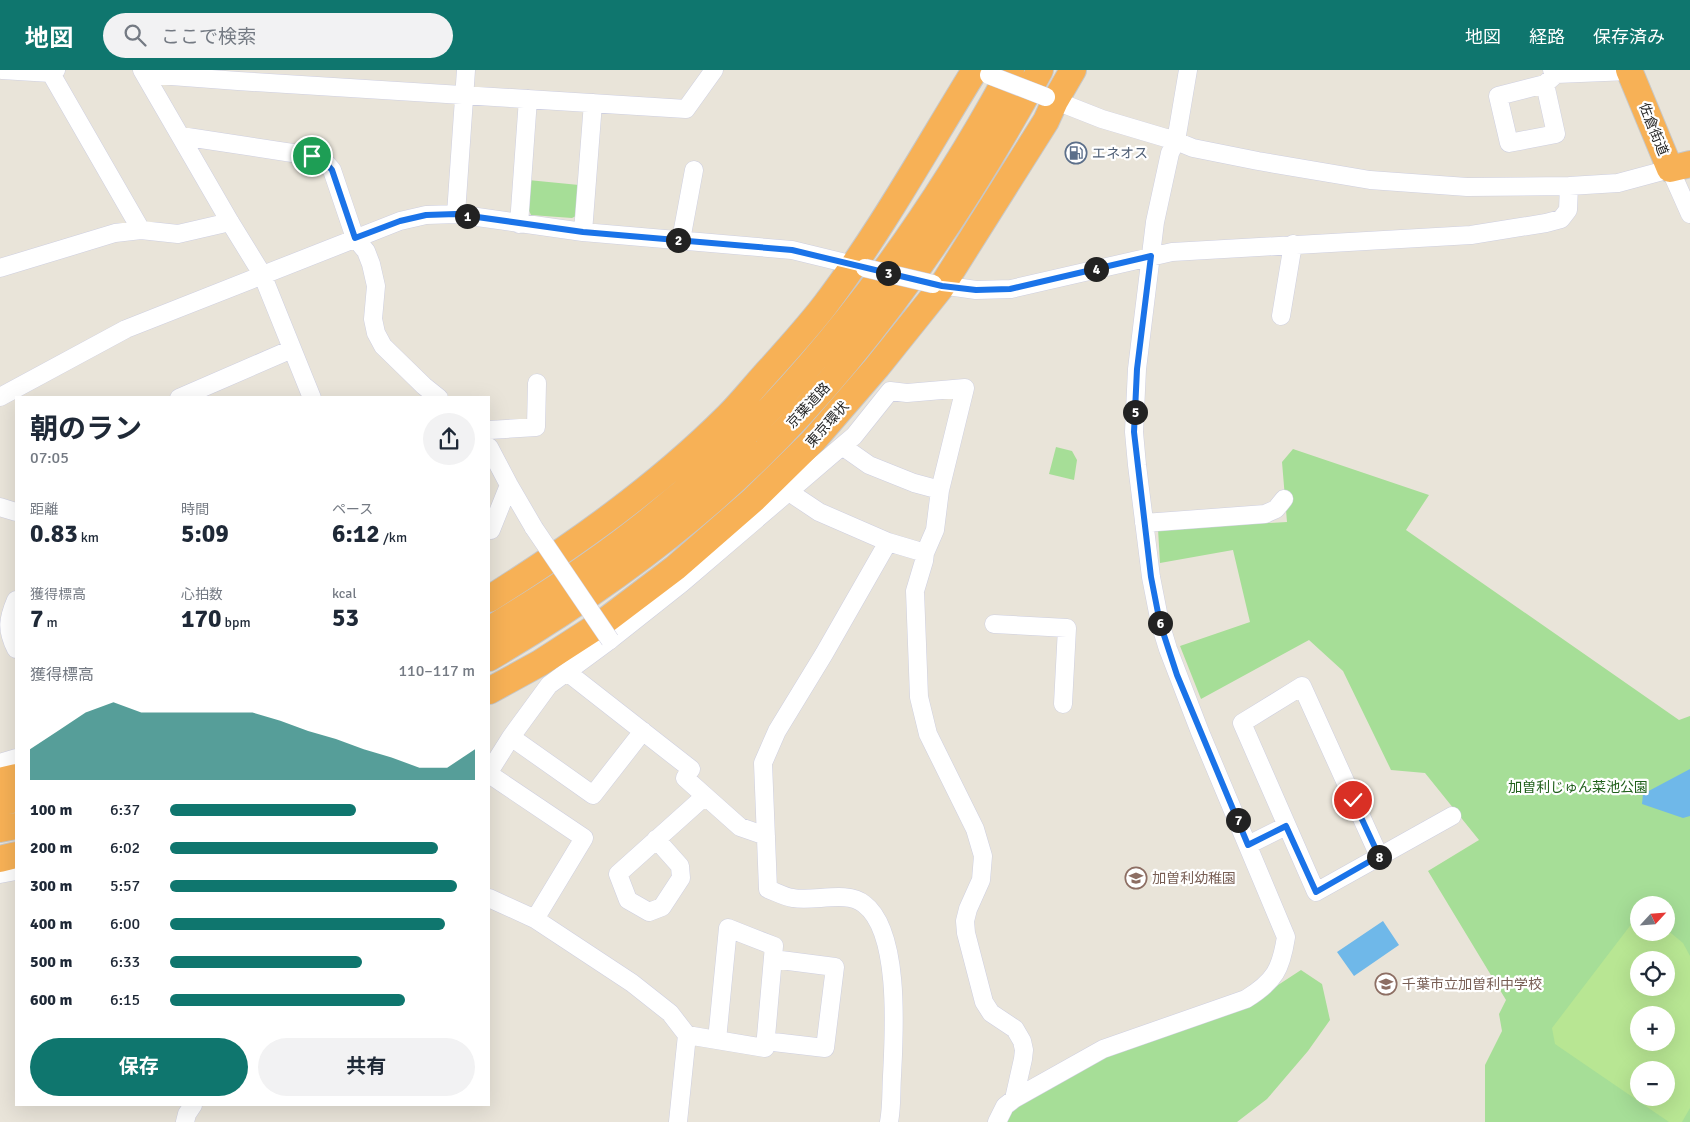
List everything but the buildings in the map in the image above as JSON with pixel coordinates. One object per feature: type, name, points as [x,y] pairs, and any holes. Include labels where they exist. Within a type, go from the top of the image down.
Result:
[{"type":"highway","name":"京葉道路","points":[[490,657],[603,587],[662,542],[755,461],[804,410],[862,344],[939,240],[990,158],[1040,70]]},
{"type":"highway","name":"東京環状","points":[[490,690],[540,663],[605,621],[675,568],[753,500],[813,441],[877,367],[937,285],[1046,121],[1051,99],[1073,70]]},
{"type":"highway","name":"京葉道路","points":[[490,629],[585,568],[638,529],[710,467],[785,392],[830,340],[898,250],[969,144],[985,71]]},
{"type":"highway","points":[[490,599],[634,498],[728,416],[859,266],[901,192],[985,71]]},
{"type":"highway","name":"佐倉街道","points":[[1629,71],[1680,167]]},
{"type":"highway","points":[[0,781],[15,777]]},
{"type":"highway","points":[[0,803],[15,799]]},
{"type":"highway","points":[[0,829],[15,826]]},
{"type":"highway","points":[[0,859],[15,855]]},
{"type":"street","points":[[2,70],[52,71],[140,230]]},
{"type":"street","points":[[318,70],[328,87]]},
{"type":"street","points":[[456,214],[466,70]]},
{"type":"street","points":[[144,72],[234,76],[328,87],[686,109],[714,70]]},
{"type":"street","points":[[997,1122],[1005,1106],[1014,1099],[1103,1049],[1246,999],[1257,992],[1274,976],[1283,957],[1286,937],[1200,732],[1160,623],[1151,577],[1134,432],[1137,369],[1155,222],[1170,153],[1176,141],[1188,70]]},
{"type":"street","points":[[985,71],[1102,119],[1176,141],[1193,148],[1258,162],[1370,180],[1468,187],[1569,186],[1618,182],[1680,167],[1690,214]]},
{"type":"street","points":[[1551,76],[1629,71]]},
{"type":"street","points":[[144,72],[262,274],[311,396]]},
{"type":"street","points":[[519,224],[528,99]]},
{"type":"street","points":[[583,232],[593,103]]},
{"type":"street","points":[[181,136],[312,156],[325,162],[332,170],[355,238],[366,252],[371,264],[376,286],[373,319],[376,333],[382,346],[436,396]]},
{"type":"street","points":[[681,240],[694,170]]},
{"type":"street","points":[[0,397],[126,330],[355,238],[400,221],[426,215],[456,214],[583,232],[792,250],[937,285],[976,290],[1010,289],[1172,252],[1471,235],[1546,223],[1561,219],[1568,210],[1569,186]]},
{"type":"street","points":[[0,268],[115,233],[140,230],[178,234],[230,222]]},
{"type":"street","points":[[1281,316],[1293,244]]},
{"type":"street","points":[[184,396],[292,349]]},
{"type":"street","points":[[490,430],[536,427],[537,382]]},
{"type":"street","points":[[490,771],[549,685],[682,583],[789,492],[854,436],[890,392],[907,393],[965,388],[940,490],[935,530],[925,553],[915,591],[918,697],[928,734],[975,829],[983,856],[981,880],[967,915],[966,933],[984,1002],[991,1013],[1015,1029],[1022,1041],[1023,1059],[1014,1099]]},
{"type":"street","points":[[842,446],[869,465],[914,483],[940,490]]},
{"type":"street","points":[[490,449],[534,528],[610,640]]},
{"type":"street","points":[[490,530],[509,486]]},
{"type":"street","points":[[789,492],[819,512],[888,542],[925,553]]},
{"type":"street","points":[[1144,523],[1265,514],[1276,509],[1284,499]]},
{"type":"street","points":[[0,507],[15,512]]},
{"type":"street","points":[[888,542],[824,654],[777,731],[762,763],[768,889],[793,898],[851,898],[865,904],[878,920],[888,949],[891,972],[894,1030],[889,1122]]},
{"type":"street","points":[[15,602],[8,624],[10,636],[15,646]]},
{"type":"street","points":[[994,624],[1067,628],[1063,704]]},
{"type":"street","points":[[566,672],[691,769],[685,778],[740,827],[766,836]]},
{"type":"street","points":[[1379,856],[1302,686],[1242,723],[1316,892],[1452,816]]},
{"type":"street","points":[[511,738],[593,795],[643,731]]},
{"type":"street","points":[[0,763],[15,758]]},
{"type":"street","points":[[490,774],[584,838],[534,919]]},
{"type":"street","points":[[656,840],[705,796]]},
{"type":"street","points":[[1248,845],[1286,826]]},
{"type":"street","points":[[0,874],[15,871]]},
{"type":"street","points":[[490,898],[534,919],[632,984],[670,1013],[687,1035],[764,1048],[774,946],[728,928],[717,1040]]},
{"type":"street","points":[[765,1041],[825,1048],[835,967],[773,959]]},
{"type":"street","points":[[678,1122],[687,1035]]},
{"type":"street","points":[[185,1122],[187,1114],[192,1106]]},
{"type":"green space","points":[[528,180],[579,185],[578,215],[572,218],[531,215],[526,204]]},
{"type":"green space","points":[[1056,447],[1072,451],[1077,460],[1074,480],[1049,474]]},
{"type":"green space","name":"加曽利じゅん菜池公園","points":[[1293,449],[1429,495],[1406,530],[1679,720],[1690,716],[1690,1122],[1485,1122],[1485,1065],[1502,1031],[1499,1014],[1506,1000],[1428,871],[1479,840],[1425,773],[1391,770],[1343,671],[1309,640],[1201,699],[1180,646],[1250,622],[1233,550],[1160,563],[1158,529],[1287,522],[1282,462]]},
{"type":"green space","points":[[1630,926],[1630,941],[1675,941],[1675,936],[1683,943],[1690,956],[1690,1108],[1682,1122],[1669,1122],[1646,1106],[1675,1106],[1675,1061],[1630,1061],[1630,1095],[1555,1044],[1552,1028]]},
{"type":"green space","points":[[1301,970],[1322,984],[1330,1020],[1308,1051],[1267,1099],[1237,1122],[1004,1122],[1025,1096],[1103,1058],[1215,1016],[1269,991]]},
{"type":"water","points":[[1690,769],[1690,816],[1683,818],[1642,804],[1643,794]]},
{"type":"water","points":[[1383,921],[1399,945],[1354,976],[1337,952]]},
{"type":"place","name":"エネオス","points":[[1076,153]]},
{"type":"place","name":"加曽利幼稚園","points":[[1136,878]]},
{"type":"place","name":"千葉市立加曽利中学校","points":[[1386,984]]},
{"type":"route","points":[[312,156],[325,162],[332,170],[348,222],[355,238],[400,221],[426,215],[456,214],[583,232],[792,250],[942,286],[976,290],[1010,289],[1151,256],[1137,369],[1134,432],[1151,577],[1160,623],[1177,675],[1248,845],[1286,826],[1316,892],[1379,856],[1353,800]]}]
